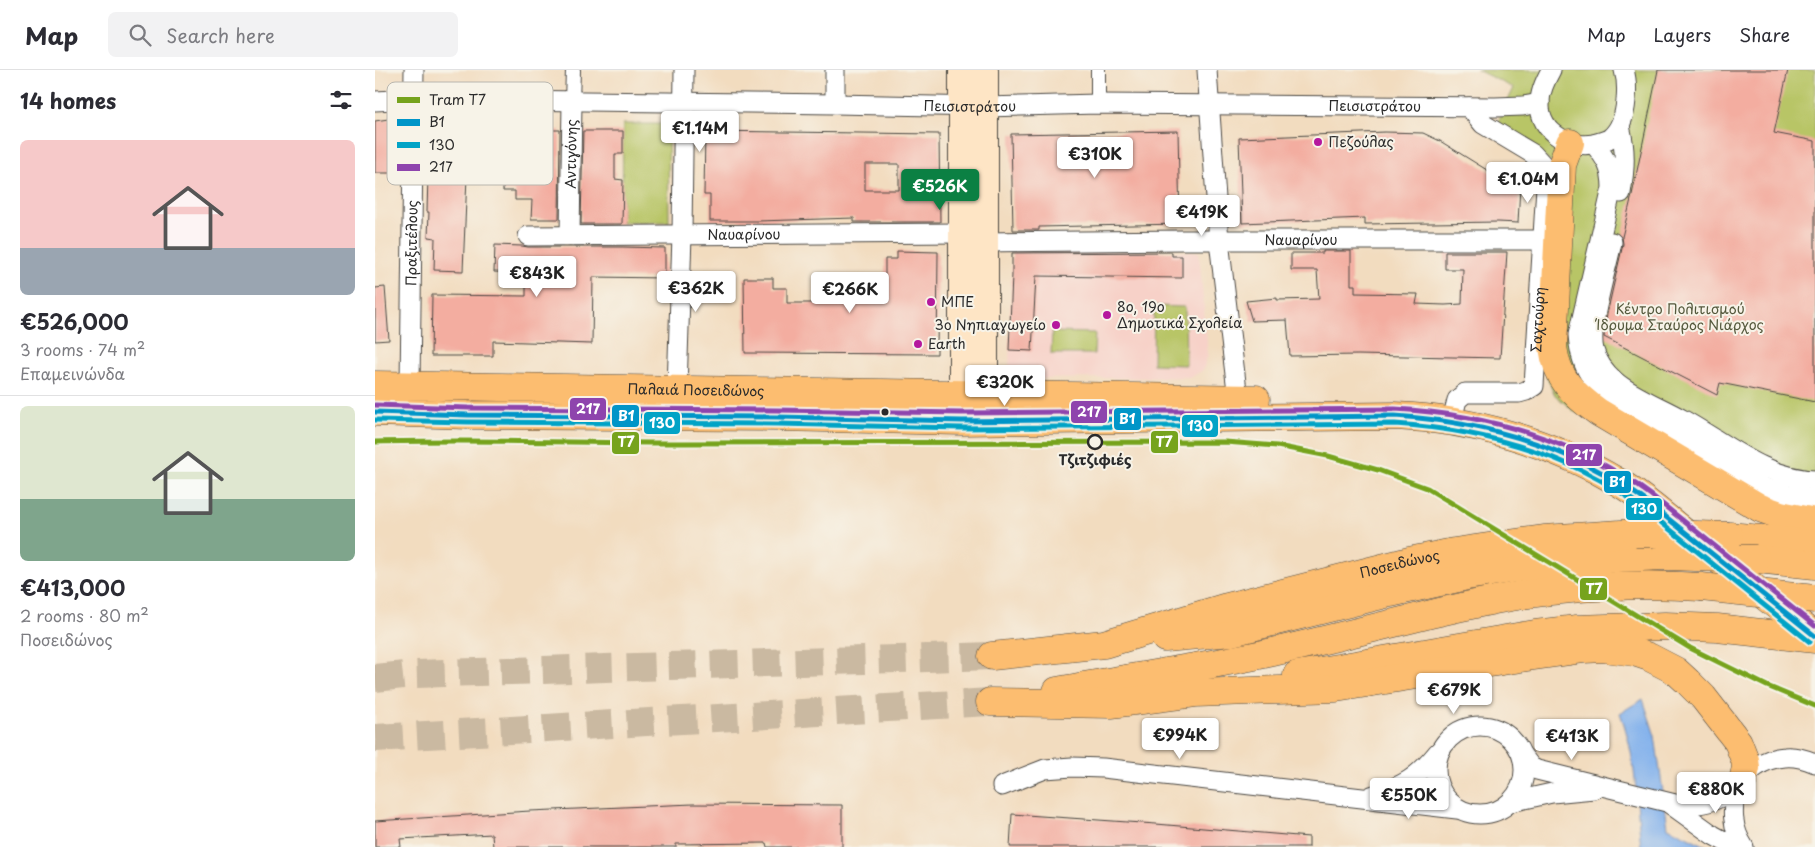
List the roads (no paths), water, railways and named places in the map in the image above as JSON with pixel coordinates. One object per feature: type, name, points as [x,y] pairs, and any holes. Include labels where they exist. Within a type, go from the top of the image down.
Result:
[{"type":"main road","points":[[962,70],[973,107],[973,421]]},
{"type":"main road","points":[[973,107],[985,70]]},
{"type":"main road","points":[[1582,143],[1562,165],[1551,240],[1553,347],[1555,361],[1567,386],[1582,401],[1598,412],[1760,508],[1780,515],[1815,522]]},
{"type":"main road","name":"Παλαιά Ποσειδώνος","points":[[375,385],[1238,399]]},
{"type":"main road","points":[[563,416],[564,388]]},
{"type":"main road","points":[[777,391],[777,417],[973,421],[1395,416],[1455,421],[1496,431],[1565,456],[1619,483],[1815,637]]},
{"type":"main road","points":[[1238,399],[1363,402],[1455,408],[1491,414],[1527,423],[1559,434],[1610,459],[1650,486],[1815,616]]},
{"type":"main road","name":"Παλαιά Ποσειδώνος","points":[[375,412],[563,416],[777,417]]},
{"type":"main road","name":"Ποσειδώνος","points":[[992,656],[1104,644],[1227,607],[1445,554],[1544,539],[1635,533],[1729,536],[1815,544]]},
{"type":"main road","points":[[1104,644],[1232,632],[1389,593],[1467,576],[1517,568],[1617,558],[1665,556],[1756,559],[1815,565]]},
{"type":"main road","points":[[1815,599],[1701,586],[1657,584],[1560,590],[1469,606],[1272,652],[997,701],[1111,704],[1195,693],[1535,634],[1620,626],[1717,628],[1815,637]]},
{"type":"main road","points":[[1195,693],[1336,688],[1584,649],[1604,648],[1620,650],[1649,657],[1676,671],[1703,697],[1734,735],[1741,747],[1746,768],[1741,784]]},
{"type":"street","name":"Αντιγόνης","points":[[570,236],[573,70]]},
{"type":"street","points":[[677,389],[682,235],[684,70]]},
{"type":"street","points":[[835,70],[835,104]]},
{"type":"street","points":[[1098,104],[1099,70]]},
{"type":"street","points":[[1207,70],[1219,241],[1238,399]]},
{"type":"street","points":[[1551,70],[1540,103],[1541,114],[1555,135],[1582,143],[1602,154],[1612,172],[1612,188],[1578,335],[1580,356],[1589,374],[1604,391],[1619,402],[1744,477],[1766,488],[1790,495],[1815,499]]},
{"type":"street","points":[[1582,143],[1610,138],[1620,126],[1625,112],[1627,96],[1627,79],[1624,70]]},
{"type":"street","name":"Πεισιστράτου","points":[[553,102],[973,107],[1098,104],[1469,107],[1523,106],[1540,103]]},
{"type":"street","name":"Σαχτούρη","points":[[1455,408],[1457,400],[1465,393],[1519,393],[1527,391],[1534,386],[1551,240],[1546,176],[1543,165],[1533,154],[1483,124],[1469,107]]},
{"type":"street","points":[[1620,126],[1625,145],[1621,191],[1592,338],[1595,352],[1603,369],[1616,382],[1681,418],[1752,461],[1787,476],[1815,480]]},
{"type":"street","name":"Πραξιτέλους","points":[[410,385],[413,185]]},
{"type":"street","name":"Ναυαρίνου","points":[[528,236],[973,237],[1219,241],[1551,240]]},
{"type":"street","points":[[1365,798],[1406,783],[1422,772],[1448,739],[1459,731],[1483,726],[1496,728],[1507,735],[1516,744],[1531,767],[1537,770],[1675,804],[1697,806],[1714,802],[1741,784],[1755,768],[1769,760],[1785,756],[1801,758],[1815,763]]},
{"type":"street","points":[[1441,749],[1436,762],[1436,776],[1439,789],[1457,809]]},
{"type":"street","points":[[1002,786],[1045,769],[1072,767],[1103,768],[1457,809],[1471,814],[1485,814],[1499,810],[1511,802],[1519,792],[1525,768],[1522,755]]},
{"type":"street","points":[[1741,784],[1733,804],[1733,821],[1738,837],[1745,847]]},
{"type":"street","points":[[1511,802],[1552,793],[1608,787]]},
{"type":"street","points":[[1667,802],[1713,835],[1735,847]]},
{"type":"water","points":[[1643,699],[1655,736],[1668,827],[1708,847],[1641,847],[1633,763],[1626,730],[1620,713]]},
{"type":"tunnel","points":[[375,678],[413,674],[992,656]]},
{"type":"tunnel","points":[[375,738],[990,702]]},
{"type":"tram line","name":"Τ7","points":[[375,442],[1225,442],[1277,446],[1328,456],[1378,470],[1427,488],[1690,648],[1767,686],[1815,706]]},
{"type":"place","name":"Πεζούλας","points":[[1318,142]]},
{"type":"place","name":"ΜΠΕ","points":[[931,302]]},
{"type":"place","name":"8ο, 19ο Δημοτικά Σχολεία","points":[[1107,315]]},
{"type":"place","name":"3ο Νηπιαγωγείο","points":[[1056,325]]},
{"type":"place","name":"Earth","points":[[918,344]]},
{"type":"place","name":"Τζιτζιφιές","points":[[1095,442]]},
{"type":"park label","name":"Κέντρο Πολιτισμού Ίδρυμα Σταύρος Νιάρχος","points":[[1680,318]]}]
